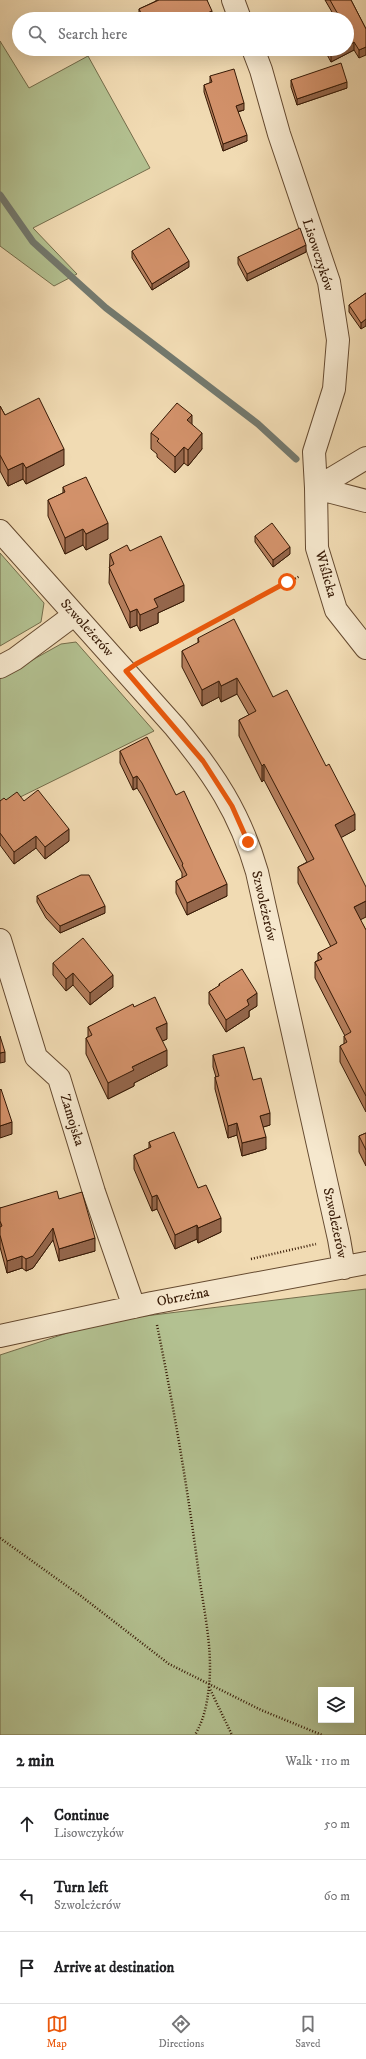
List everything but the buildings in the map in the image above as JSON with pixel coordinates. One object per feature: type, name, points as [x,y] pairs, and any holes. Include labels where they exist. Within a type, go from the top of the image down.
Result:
[{"type":"street","points":[[233,0],[237,12]]},
{"type":"street","name":"Lisowczyków","points":[[256,56],[304,212],[329,282],[338,340],[334,389],[314,452],[316,488]]},
{"type":"street","points":[[316,488],[366,458]]},
{"type":"street","points":[[316,488],[366,501]]},
{"type":"street","name":"Wiślicka","points":[[316,488],[317,548],[336,610],[366,648]]},
{"type":"street","name":"Szwoleżerów","points":[[0,531],[126,671],[203,761],[232,806],[248,842],[257,872],[344,1268]]},
{"type":"street","points":[[0,667],[15,659],[74,615]]},
{"type":"street","name":"Zamojska","points":[[0,940],[36,1057],[59,1078],[94,1192],[143,1305]]},
{"type":"street","name":"Obrzeżna","points":[[0,1336],[143,1305],[366,1263]]},
{"type":"path","points":[[126,671],[136,664],[280,586],[323,566]]},
{"type":"path","points":[[143,1305],[163,1350],[190,1505],[208,1645],[209,1685],[203,1722],[194,1735]]},
{"type":"path","points":[[0,1538],[81,1596],[169,1664],[261,1710],[322,1735]]},
{"type":"path","points":[[209,1685],[232,1735]]},
{"type":"green space","points":[[0,41],[29,88],[88,56],[150,168],[33,228],[77,274],[54,286],[0,246]]},
{"type":"green space","points":[[0,553],[44,603],[41,622],[0,646]]},
{"type":"green space","points":[[76,642],[154,731],[0,807],[0,678],[61,644]]},
{"type":"green space","points":[[366,1289],[366,1735],[0,1735],[0,1355],[104,1321]]},
{"type":"waterway","points":[[0,195],[33,242],[106,308],[258,424],[296,459]]},
{"type":"route","points":[[248,842],[232,806],[203,761],[126,671],[136,664],[287,582]]}]
